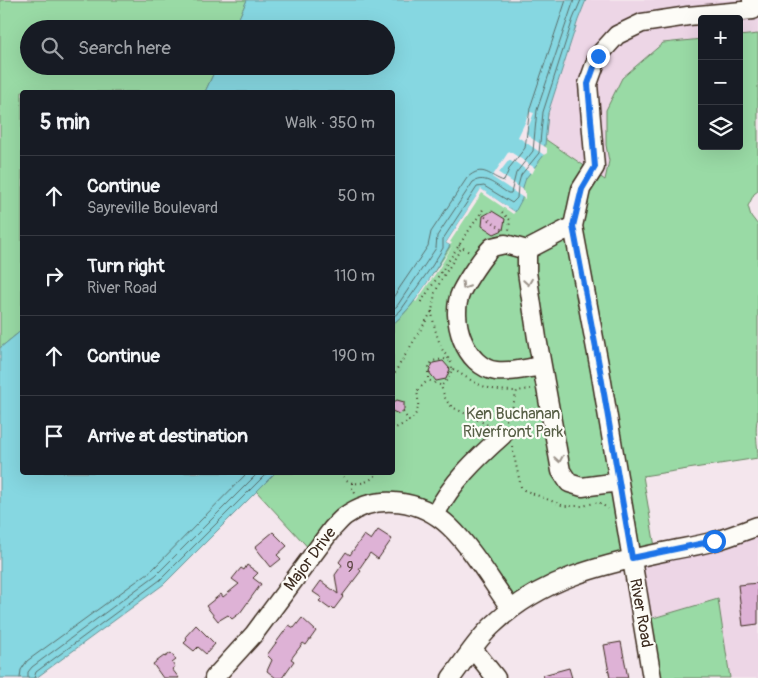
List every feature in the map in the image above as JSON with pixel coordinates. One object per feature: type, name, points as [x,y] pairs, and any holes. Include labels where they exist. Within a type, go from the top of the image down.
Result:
[{"type":"street","points":[[542,366],[494,371],[481,364],[470,355],[461,338],[457,306],[461,292],[492,247],[505,244],[527,250],[573,226],[582,189],[595,167],[588,84],[598,56],[617,35],[642,23],[688,16],[753,10],[752,0],[755,0]]},
{"type":"street","name":"River Road","points":[[573,226],[600,370],[652,678]]},
{"type":"street","points":[[527,250],[527,272],[561,471],[569,484],[582,487],[619,482]]},
{"type":"street","points":[[434,515],[459,477],[499,432]]},
{"type":"street","name":"Major Drive","points":[[214,678],[254,634],[332,529],[346,515],[363,506],[394,501],[408,503],[434,515],[450,527],[511,609]]},
{"type":"street","points":[[451,678],[493,625],[511,609],[539,590],[586,570],[632,558],[714,541],[758,526]]},
{"type":"street","points":[[473,649],[496,678]]},
{"type":"path","points":[[420,302],[484,208]]},
{"type":"path","points":[[502,212],[510,220],[511,224],[508,233]]},
{"type":"path","points":[[480,214],[504,230]]},
{"type":"path","points":[[441,386],[448,380],[452,368],[451,362],[443,352],[433,322],[432,311],[435,292],[462,247],[459,246]]},
{"type":"path","points":[[395,372],[432,311]]},
{"type":"path","points":[[395,428],[415,416],[418,409],[417,391],[428,380],[428,371],[432,361],[444,359],[451,362]]},
{"type":"path","points":[[452,368],[481,386],[498,391],[517,391],[533,388]]},
{"type":"path","points":[[428,380],[441,386],[448,404],[499,432],[510,416],[517,391]]},
{"type":"path","points":[[402,412],[409,421]]},
{"type":"path","points":[[342,475],[352,483],[365,483],[376,475]]},
{"type":"path","points":[[352,483],[352,488],[357,497]]},
{"type":"shaded area","points":[[586,0],[758,0],[758,34],[743,36],[743,15],[698,15],[698,39],[663,43],[606,145],[609,161],[605,180],[545,139],[548,113]]},
{"type":"shaded area","points":[[758,526],[758,678],[730,678],[717,599],[643,621],[632,558]]},
{"type":"green space","points":[[0,0],[247,0],[238,20],[20,20],[20,75],[213,75],[206,90],[20,90],[20,332],[0,348]]},
{"type":"green space","name":"Ken Buchanan Riverfront Park","points":[[758,34],[758,191],[754,194],[748,206],[751,216],[758,225],[758,418],[756,431],[758,458],[643,476],[656,553],[632,558],[511,609],[435,515],[363,506],[314,554],[256,491],[273,475],[395,475],[395,322],[410,307],[424,288],[450,246],[446,243],[481,189],[548,113],[545,139],[605,180],[609,161],[606,145],[606,110],[622,78],[663,43],[698,39],[698,150],[743,150],[743,36]]},
{"type":"green space","points":[[718,599],[730,678],[652,678],[643,621]]},
{"type":"water","points":[[247,0],[586,0],[548,113],[544,155],[526,178],[522,199],[515,212],[481,190],[446,243],[450,245],[424,287],[410,307],[395,322],[395,90],[206,90],[213,75],[395,75],[395,20],[238,20]]},
{"type":"water","points":[[20,332],[20,475],[273,475],[164,584],[36,678],[0,678],[0,348]]},
{"type":"pier","points":[[530,112],[534,113],[526,133],[547,148],[547,153],[544,155],[518,137]]},
{"type":"pier","points":[[509,151],[535,168],[532,174],[509,160],[499,173],[525,191],[525,199],[492,177]]},
{"type":"pier","points":[[481,189],[515,212],[513,214],[482,193],[450,242],[452,243],[450,245],[446,243]]},
{"type":"pier","points":[[453,245],[438,270],[416,302],[415,301]]},
{"type":"building","points":[[492,211],[505,219],[503,230],[494,234],[482,226],[483,216]]},
{"type":"building","points":[[443,361],[450,369],[446,379],[436,381],[429,372],[433,363]]},
{"type":"building","points":[[395,401],[404,402],[404,410],[399,414],[395,412]]},
{"type":"building","points":[[378,530],[392,539],[378,559],[370,553],[359,569],[361,571],[343,597],[334,609],[332,607],[330,609],[319,601],[322,598],[313,592],[321,581],[338,594],[335,575],[342,565],[339,562],[346,552],[350,555],[364,535],[371,540]]},
{"type":"building","points":[[273,532],[287,546],[277,555],[281,559],[271,567],[255,547]]},
{"type":"building","points":[[247,565],[258,573],[253,578],[261,584],[240,613],[232,619],[228,615],[218,621],[206,606],[221,594],[223,597],[239,584],[232,579],[241,568],[244,570]]},
{"type":"building","points":[[758,583],[758,624],[743,626],[738,585]]},
{"type":"building","points":[[302,618],[316,631],[306,645],[303,643],[291,659],[294,661],[282,678],[276,678],[267,671],[272,660],[267,655],[289,625],[294,628]]},
{"type":"building","points":[[196,625],[215,644],[206,654],[198,647],[194,651],[184,643],[187,640],[186,636]]},
{"type":"building","points":[[621,642],[628,678],[610,678],[604,645]]},
{"type":"building","points":[[171,653],[176,660],[172,663],[175,667],[172,669],[179,678],[163,678],[153,664]]},
{"type":"building","points":[[569,668],[572,678],[544,678],[543,675]]},
{"type":"route","points":[[598,56],[588,84],[595,167],[582,189],[573,226],[632,558],[714,541]]}]
